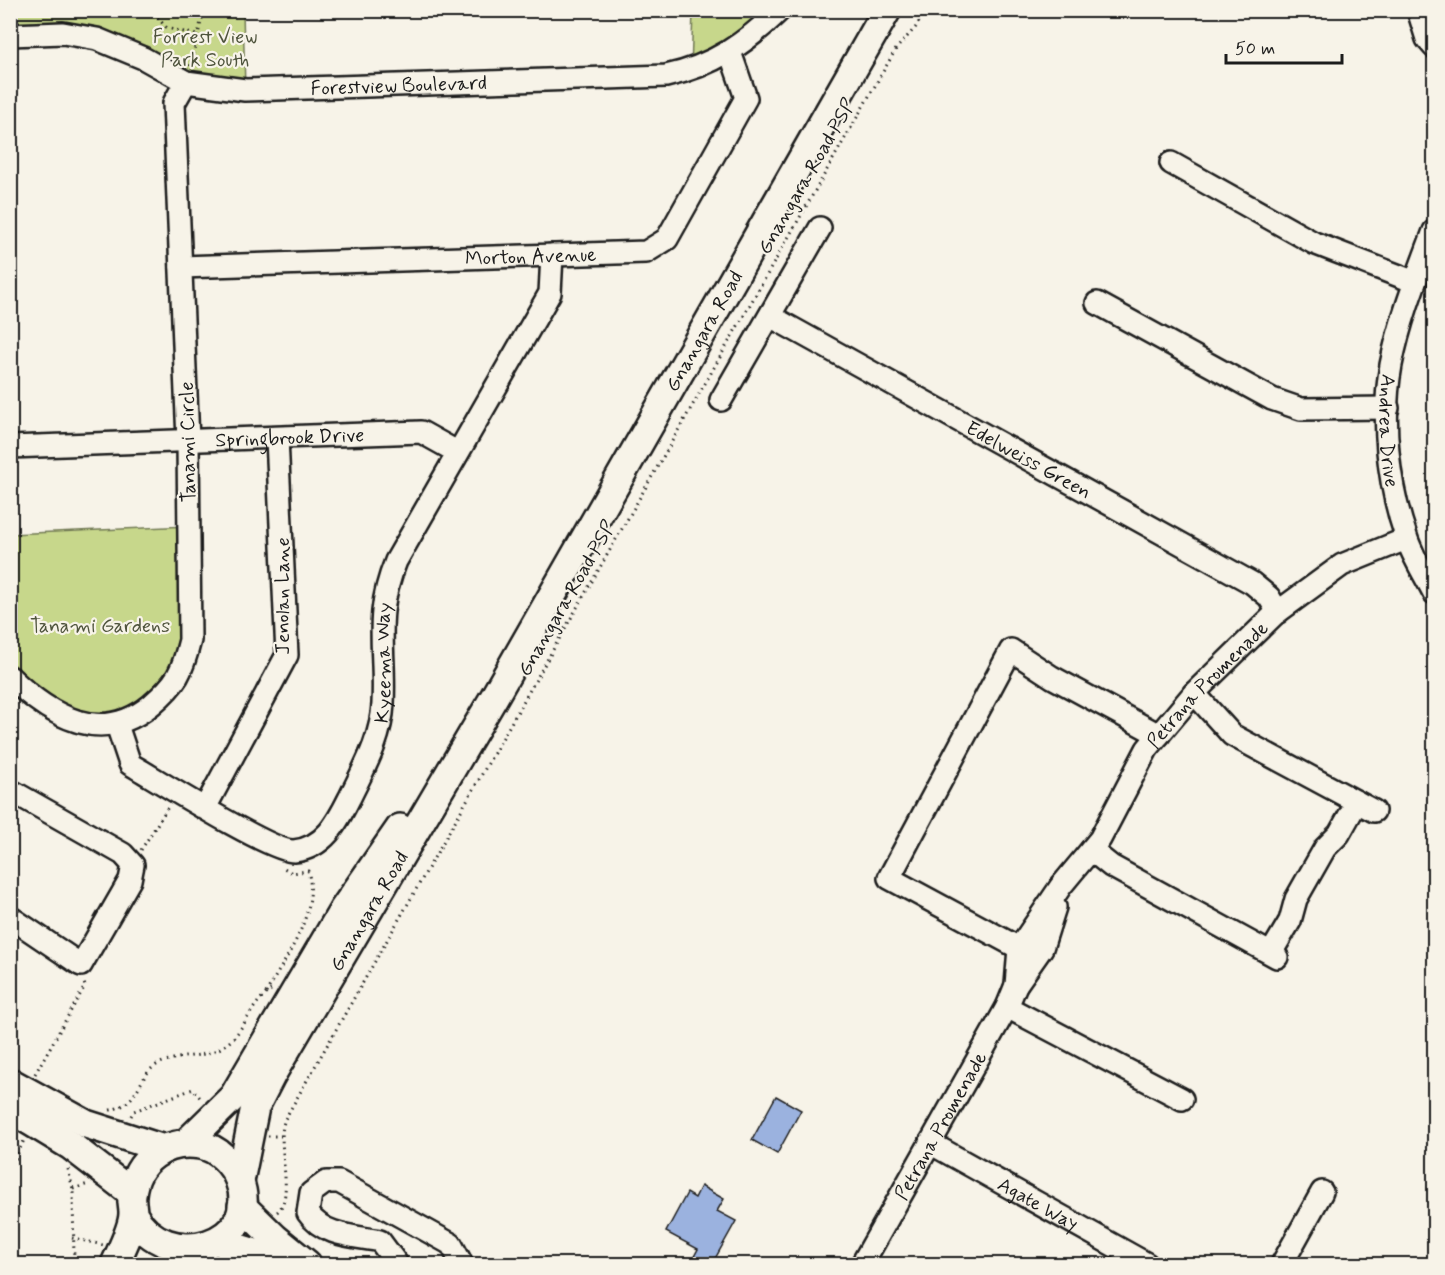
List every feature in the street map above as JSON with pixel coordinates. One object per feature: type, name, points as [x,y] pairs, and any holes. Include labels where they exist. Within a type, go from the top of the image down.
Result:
[{"type":"main road","name":"Gnangara Road","points":[[241,1193],[255,1107],[271,1076],[429,810],[887,10]]},
{"type":"main road","name":"Gnangara Road","points":[[175,1146],[233,1097],[343,909],[433,782],[518,651]]},
{"type":"main road","points":[[26,1084],[71,1146],[133,1204],[140,1228],[156,1245],[186,1259],[222,1242],[235,1226],[241,1193]]},
{"type":"main road","points":[[26,1084],[86,1124],[175,1146],[203,1146],[219,1153],[232,1165],[241,1193],[274,1238],[307,1264]]},
{"type":"main road","points":[[115,1264],[142,1167],[175,1146]]},
{"type":"main road","points":[[222,1242],[291,1264]]},
{"type":"street","name":"Forestview Boulevard","points":[[10,35],[63,33],[97,39],[143,58],[186,82],[245,90],[666,76],[691,71],[730,52],[780,10]]},
{"type":"street","points":[[1418,10],[1427,39],[1434,46]]},
{"type":"street","name":"Morton Avenue","points":[[181,267],[646,252],[667,239],[746,98],[730,52]]},
{"type":"street","name":"Tanami Circle","points":[[117,725],[143,711],[166,692],[182,671],[190,640],[188,441],[174,104],[186,82]]},
{"type":"street","points":[[1171,163],[1314,243],[1415,282]]},
{"type":"street","points":[[722,400],[820,228]]},
{"type":"street","name":"Andrea Drive","points":[[1434,231],[1415,282],[1391,365],[1388,408],[1393,493],[1406,539],[1434,593]]},
{"type":"street","name":"Kyeema Way","points":[[117,725],[130,764],[205,808],[276,847],[293,851],[322,841],[336,825],[377,744],[383,704],[381,615],[386,586],[396,561],[457,452],[550,293],[552,255]]},
{"type":"street","points":[[1097,303],[1272,399],[1301,409],[1388,408]]},
{"type":"street","name":"Edelweiss Green","points":[[770,316],[1252,583],[1269,597],[1278,612]]},
{"type":"street","name":"Springbrook Drive","points":[[10,447],[421,432],[457,452]]},
{"type":"street","name":"Jenolan Lane","points":[[205,808],[286,655],[277,438]]},
{"type":"street","name":"Petrana Promenade","points":[[1019,948],[1061,886],[1100,839],[1148,749],[1194,693],[1278,612],[1342,565],[1406,539]]},
{"type":"street","points":[[1016,985],[1019,948],[888,878],[1011,650],[1052,677],[1159,735]]},
{"type":"street","points":[[10,677],[30,697],[55,714],[91,724],[117,725]]},
{"type":"street","points":[[1091,850],[1111,866],[1274,955],[1290,921],[1296,899],[1325,848],[1365,807],[1232,735],[1194,693]]},
{"type":"street","points":[[10,790],[123,854],[133,865],[130,880],[81,965],[10,917]]},
{"type":"street","points":[[1016,985],[1042,948],[1061,886]]},
{"type":"street","name":"Petrana Promenade","points":[[862,1264],[1007,1007],[1016,985]]},
{"type":"street","points":[[1007,1007],[1182,1099]]},
{"type":"street","name":"Agate Way","points":[[930,1143],[1147,1264]]},
{"type":"street","points":[[397,1264],[380,1241],[328,1231],[315,1223],[308,1213],[311,1193],[326,1182],[339,1182],[451,1244],[462,1264]]},
{"type":"street","points":[[1282,1264],[1322,1192]]},
{"type":"path","points":[[123,10],[155,15],[167,28],[197,35]]},
{"type":"path","points":[[186,82],[204,10]]},
{"type":"path","name":"Gnangara Road PSP","points":[[276,1213],[282,1209],[284,1198],[281,1136],[285,1119],[896,49],[916,27],[926,10]]},
{"type":"path","points":[[133,865],[177,791]]},
{"type":"path","points":[[104,1109],[124,1106],[156,1065],[174,1058],[209,1053],[230,1042],[265,994],[307,914],[310,879],[308,871],[292,873],[283,867],[276,847]]},
{"type":"path","points":[[26,1084],[85,986],[81,965]]},
{"type":"path","points":[[265,994],[276,987],[303,979]]},
{"type":"path","points":[[126,1124],[134,1111],[193,1089]]},
{"type":"path","points":[[10,1170],[26,1136]]},
{"type":"path","points":[[74,1264],[73,1190],[95,1181]]},
{"type":"green space","name":"Forrest View Park South","points":[[10,11],[243,11],[245,90],[186,82],[124,49],[11,35]]},
{"type":"green space","points":[[693,11],[780,11],[691,71]]},
{"type":"green space","name":"Tanami Gardens","points":[[189,526],[190,640],[166,692],[91,724],[11,677],[10,534]]},
{"type":"building","points":[[776,1096],[801,1110],[777,1154],[752,1140]]},
{"type":"building","points":[[701,1186],[724,1199],[717,1211],[736,1221],[712,1264],[690,1264],[698,1249],[666,1232],[687,1193],[695,1198]]}]
